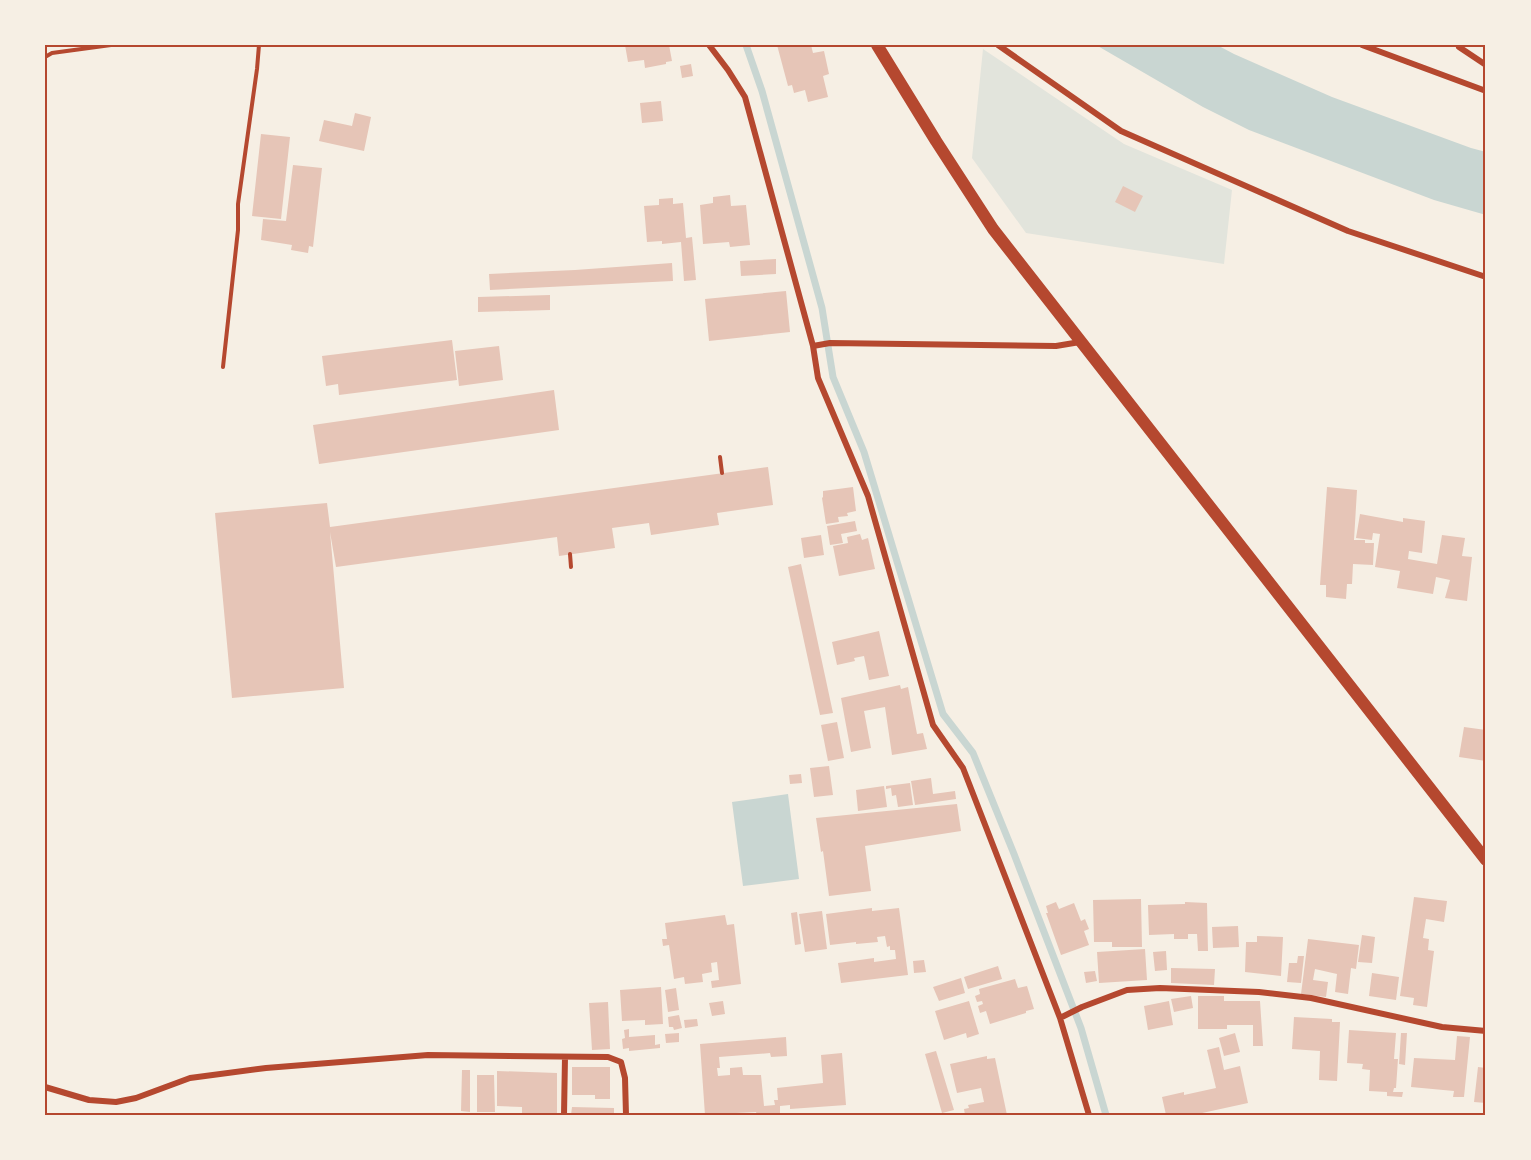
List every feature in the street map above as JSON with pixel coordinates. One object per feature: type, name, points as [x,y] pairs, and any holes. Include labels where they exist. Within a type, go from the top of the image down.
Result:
[{"type":"main road","points":[[878,45],[993,229],[1486,860]]},
{"type":"street","points":[[709,45],[745,97],[813,346],[818,378],[868,496],[933,726],[963,768],[1060,1018],[1089,1115]]},
{"type":"street","points":[[998,45],[1121,131],[1348,231],[1486,277]]},
{"type":"street","points":[[1362,45],[1486,91]]},
{"type":"street","points":[[1459,47],[1486,65]]},
{"type":"street","points":[[813,346],[830,343],[1056,346],[1080,342]]},
{"type":"street","points":[[1060,1018],[1127,990],[1160,988],[1259,992],[1311,998],[1442,1027],[1486,1031]]},
{"type":"street","points":[[45,1087],[89,1101],[116,1102],[136,1098],[190,1078],[266,1068],[428,1055],[608,1057],[621,1062],[625,1078],[626,1115]]},
{"type":"street","points":[[564,1115],[565,1057]]},
{"type":"path","points":[[45,57],[52,53],[111,45]]},
{"type":"path","points":[[223,367],[238,230],[238,204],[259,45]]},
{"type":"path","points":[[720,457],[722,473]]},
{"type":"path","points":[[570,554],[571,567]]},
{"type":"shaded area","points":[[1096,45],[1217,45],[1332,97],[1486,152],[1486,215],[1434,200],[1249,130],[1203,107]]},
{"type":"shaded area","points":[[983,49],[1124,144],[1232,190],[1224,264],[1026,233],[972,158]]},
{"type":"shaded area","points":[[788,794],[799,879],[743,886],[732,802]]},
{"type":"building","points":[[625,45],[669,45],[672,61],[645,68],[644,60],[628,62]]},
{"type":"building","points":[[777,45],[811,45],[813,53],[824,51],[829,74],[823,76],[828,97],[808,102],[805,90],[794,93],[792,85],[788,86]]},
{"type":"building","points":[[691,64],[693,76],[682,78],[680,66]]},
{"type":"building","points":[[661,101],[663,121],[642,123],[640,103]]},
{"type":"building","points":[[355,113],[371,117],[364,151],[319,141],[324,120],[352,126]]},
{"type":"building","points":[[261,134],[290,137],[281,219],[252,216]]},
{"type":"building","points":[[293,165],[322,168],[313,247],[309,246],[308,253],[291,250],[292,245],[261,240],[263,219],[286,221]]},
{"type":"building","points":[[1123,186],[1143,196],[1135,212],[1115,202]]},
{"type":"building","points":[[730,195],[731,206],[746,205],[750,245],[730,247],[729,242],[703,244],[700,205],[713,203],[713,197]]},
{"type":"building","points":[[673,198],[673,204],[683,203],[686,238],[692,237],[696,280],[684,281],[681,242],[662,244],[662,241],[647,242],[644,206],[659,205],[659,199]]},
{"type":"building","points":[[776,259],[776,274],[741,276],[740,261]]},
{"type":"building","points":[[672,263],[673,281],[490,290],[489,274]]},
{"type":"building","points":[[786,291],[790,332],[709,341],[705,299]]},
{"type":"building","points":[[550,295],[550,310],[478,312],[478,297]]},
{"type":"building","points":[[452,340],[457,380],[339,395],[338,384],[326,386],[322,356]]},
{"type":"building","points":[[499,346],[503,380],[459,386],[455,351]]},
{"type":"building","points":[[554,390],[559,430],[319,464],[313,425]]},
{"type":"building","points":[[768,467],[773,505],[717,513],[719,525],[651,535],[649,523],[612,528],[615,548],[559,556],[557,537],[336,567],[330,532],[344,688],[232,698],[215,513],[327,503],[330,527]]},
{"type":"building","points":[[853,487],[856,511],[847,513],[848,516],[838,517],[839,522],[826,524],[823,491]]},
{"type":"building","points":[[1327,487],[1357,490],[1354,540],[1374,543],[1373,565],[1353,564],[1352,584],[1347,584],[1346,599],[1326,597],[1326,585],[1320,585]]},
{"type":"building","points":[[1360,514],[1403,522],[1403,518],[1425,521],[1422,553],[1409,551],[1408,559],[1437,564],[1442,535],[1465,538],[1462,556],[1472,557],[1467,601],[1445,598],[1450,580],[1436,577],[1433,594],[1397,588],[1400,571],[1375,567],[1380,534],[1373,533],[1372,540],[1356,538]]},
{"type":"building","points":[[855,521],[857,531],[841,534],[843,543],[830,545],[827,526]]},
{"type":"building","points":[[860,534],[862,540],[868,538],[875,569],[839,576],[833,546],[848,543],[847,537]]},
{"type":"building","points":[[821,535],[824,555],[804,558],[801,538]]},
{"type":"building","points":[[801,564],[833,713],[820,715],[788,567]]},
{"type":"building","points":[[879,631],[889,676],[869,680],[864,656],[854,658],[855,661],[837,665],[832,642]]},
{"type":"building","points":[[900,685],[901,689],[908,687],[917,734],[923,733],[927,749],[892,755],[885,707],[864,711],[871,748],[851,752],[841,698]]},
{"type":"building","points":[[837,722],[844,758],[828,761],[821,725]]},
{"type":"building","points":[[1464,727],[1486,730],[1486,761],[1459,757]]},
{"type":"building","points":[[829,766],[833,795],[814,797],[810,768]]},
{"type":"building","points":[[801,774],[802,783],[790,784],[789,775]]},
{"type":"building","points":[[931,778],[933,794],[955,791],[956,799],[915,805],[911,781]]},
{"type":"building","points":[[910,783],[913,805],[898,807],[896,795],[892,796],[891,788],[886,789],[886,786]]},
{"type":"building","points":[[884,786],[887,807],[858,811],[856,790]]},
{"type":"building","points":[[957,804],[961,831],[865,846],[871,891],[829,896],[816,818]]},
{"type":"building","points":[[1414,897],[1447,901],[1444,922],[1426,919],[1423,938],[1429,939],[1428,950],[1434,951],[1427,1007],[1413,1005],[1414,998],[1400,996]]},
{"type":"building","points":[[1141,899],[1142,947],[1112,947],[1112,942],[1094,942],[1093,900]]},
{"type":"building","points":[[1056,902],[1059,909],[1074,903],[1081,921],[1085,919],[1089,929],[1084,931],[1089,945],[1061,955],[1046,913],[1048,913],[1046,906]]},
{"type":"building","points":[[1185,902],[1207,903],[1208,951],[1198,951],[1197,934],[1188,934],[1188,939],[1174,939],[1174,934],[1149,935],[1148,905],[1185,904]]},
{"type":"building","points":[[872,908],[872,911],[899,908],[908,975],[841,983],[838,963],[874,958],[874,962],[896,959],[895,950],[890,950],[890,946],[887,947],[885,936],[877,937],[878,942],[830,945],[826,914]]},
{"type":"building","points":[[822,911],[827,949],[805,952],[799,914]]},
{"type":"building","points":[[797,912],[801,944],[795,945],[791,913]]},
{"type":"building","points":[[725,915],[727,925],[734,924],[741,984],[712,988],[711,981],[719,980],[717,962],[711,963],[712,972],[702,974],[703,982],[685,984],[684,977],[674,979],[669,945],[663,946],[662,939],[667,939],[665,923]]},
{"type":"building","points":[[1238,926],[1239,947],[1213,948],[1212,927]]},
{"type":"building","points":[[1362,935],[1375,937],[1372,963],[1358,962]]},
{"type":"building","points":[[1257,936],[1283,937],[1281,976],[1245,972],[1246,942],[1257,942]]},
{"type":"building","points":[[1308,939],[1359,945],[1356,969],[1351,968],[1348,994],[1335,992],[1337,974],[1315,969],[1313,980],[1328,982],[1326,997],[1301,994]]},
{"type":"building","points":[[1145,949],[1147,980],[1099,983],[1097,952]]},
{"type":"building","points":[[1166,951],[1167,970],[1155,971],[1153,952]]},
{"type":"building","points":[[1298,956],[1304,956],[1301,983],[1287,982],[1289,963],[1297,963]]},
{"type":"building","points":[[924,960],[926,972],[914,973],[913,961]]},
{"type":"building","points":[[998,966],[1002,979],[968,989],[964,977]]},
{"type":"building","points":[[1171,968],[1215,969],[1214,985],[1171,983]]},
{"type":"building","points":[[1095,971],[1097,981],[1086,983],[1084,972]]},
{"type":"building","points":[[1372,973],[1399,977],[1396,1000],[1369,996]]},
{"type":"building","points":[[961,978],[965,993],[939,1001],[933,987]]},
{"type":"building","points":[[1015,979],[1018,988],[1027,986],[1034,1009],[990,1024],[986,1011],[980,1013],[978,1006],[983,1004],[982,1001],[977,1002],[975,996],[980,994],[979,989]]},
{"type":"building","points":[[661,987],[663,1024],[645,1025],[645,1020],[622,1021],[620,990]]},
{"type":"building","points":[[676,988],[679,1010],[668,1012],[665,990]]},
{"type":"building","points":[[1191,996],[1193,1008],[1174,1012],[1171,999]]},
{"type":"building","points":[[1198,996],[1224,996],[1224,1001],[1260,1001],[1263,1046],[1253,1046],[1253,1025],[1227,1025],[1227,1029],[1198,1029]]},
{"type":"building","points":[[723,1001],[725,1014],[712,1016],[709,1003]]},
{"type":"building","points":[[969,1001],[979,1034],[967,1038],[966,1033],[944,1040],[935,1011]]},
{"type":"building","points":[[1169,1001],[1173,1025],[1148,1030],[1144,1006]]},
{"type":"building","points":[[608,1002],[610,1049],[592,1050],[589,1003]]},
{"type":"building","points":[[679,1015],[682,1028],[674,1030],[673,1027],[669,1027],[668,1017]]},
{"type":"building","points":[[1294,1017],[1332,1019],[1332,1022],[1340,1022],[1337,1081],[1319,1080],[1320,1051],[1292,1049]]},
{"type":"building","points":[[697,1019],[698,1026],[685,1028],[684,1020]]},
{"type":"building","points":[[629,1029],[629,1037],[655,1035],[655,1045],[660,1044],[660,1048],[629,1051],[629,1048],[623,1049],[624,1030]]},
{"type":"building","points":[[1349,1030],[1396,1033],[1394,1059],[1398,1059],[1396,1088],[1393,1092],[1403,1092],[1402,1097],[1387,1096],[1387,1092],[1369,1091],[1370,1070],[1362,1069],[1363,1064],[1347,1063]]},
{"type":"building","points":[[679,1033],[679,1042],[666,1043],[665,1034]]},
{"type":"building","points":[[1235,1033],[1240,1052],[1224,1056],[1219,1038]]},
{"type":"building","points":[[1401,1033],[1407,1033],[1405,1065],[1399,1064]]},
{"type":"building","points":[[1457,1036],[1470,1037],[1464,1097],[1453,1097],[1454,1091],[1411,1087],[1414,1058],[1455,1060]]},
{"type":"building","points":[[786,1037],[787,1056],[771,1057],[770,1053],[719,1057],[718,1076],[730,1075],[730,1068],[742,1067],[743,1075],[761,1075],[764,1106],[775,1105],[774,1100],[778,1100],[777,1088],[823,1083],[821,1055],[842,1053],[846,1105],[790,1109],[790,1105],[780,1106],[780,1115],[757,1115],[756,1112],[736,1113],[736,1115],[705,1115],[700,1044]]},
{"type":"building","points":[[1219,1047],[1224,1070],[1240,1066],[1248,1103],[1193,1115],[1166,1115],[1162,1097],[1216,1088],[1207,1050]]},
{"type":"building","points":[[936,1051],[954,1110],[942,1113],[925,1054]]},
{"type":"building","points":[[987,1056],[987,1059],[995,1058],[1007,1115],[965,1115],[964,1109],[969,1108],[968,1105],[984,1102],[981,1088],[957,1093],[950,1064]]},
{"type":"building","points":[[572,1067],[610,1067],[610,1099],[595,1099],[595,1095],[572,1095]]},
{"type":"building","points":[[1478,1067],[1486,1068],[1486,1103],[1474,1102]]},
{"type":"building","points":[[462,1070],[470,1070],[470,1112],[461,1111]]},
{"type":"building","points":[[497,1071],[557,1073],[557,1115],[522,1115],[522,1107],[497,1106]]},
{"type":"building","points":[[477,1075],[494,1075],[495,1112],[477,1112]]},
{"type":"building","points":[[572,1107],[614,1108],[614,1115],[571,1115]]},
{"type":"waterway","points":[[746,45],[762,91],[822,308],[833,377],[864,452],[943,714],[973,753],[1081,1028],[1106,1115]]}]
